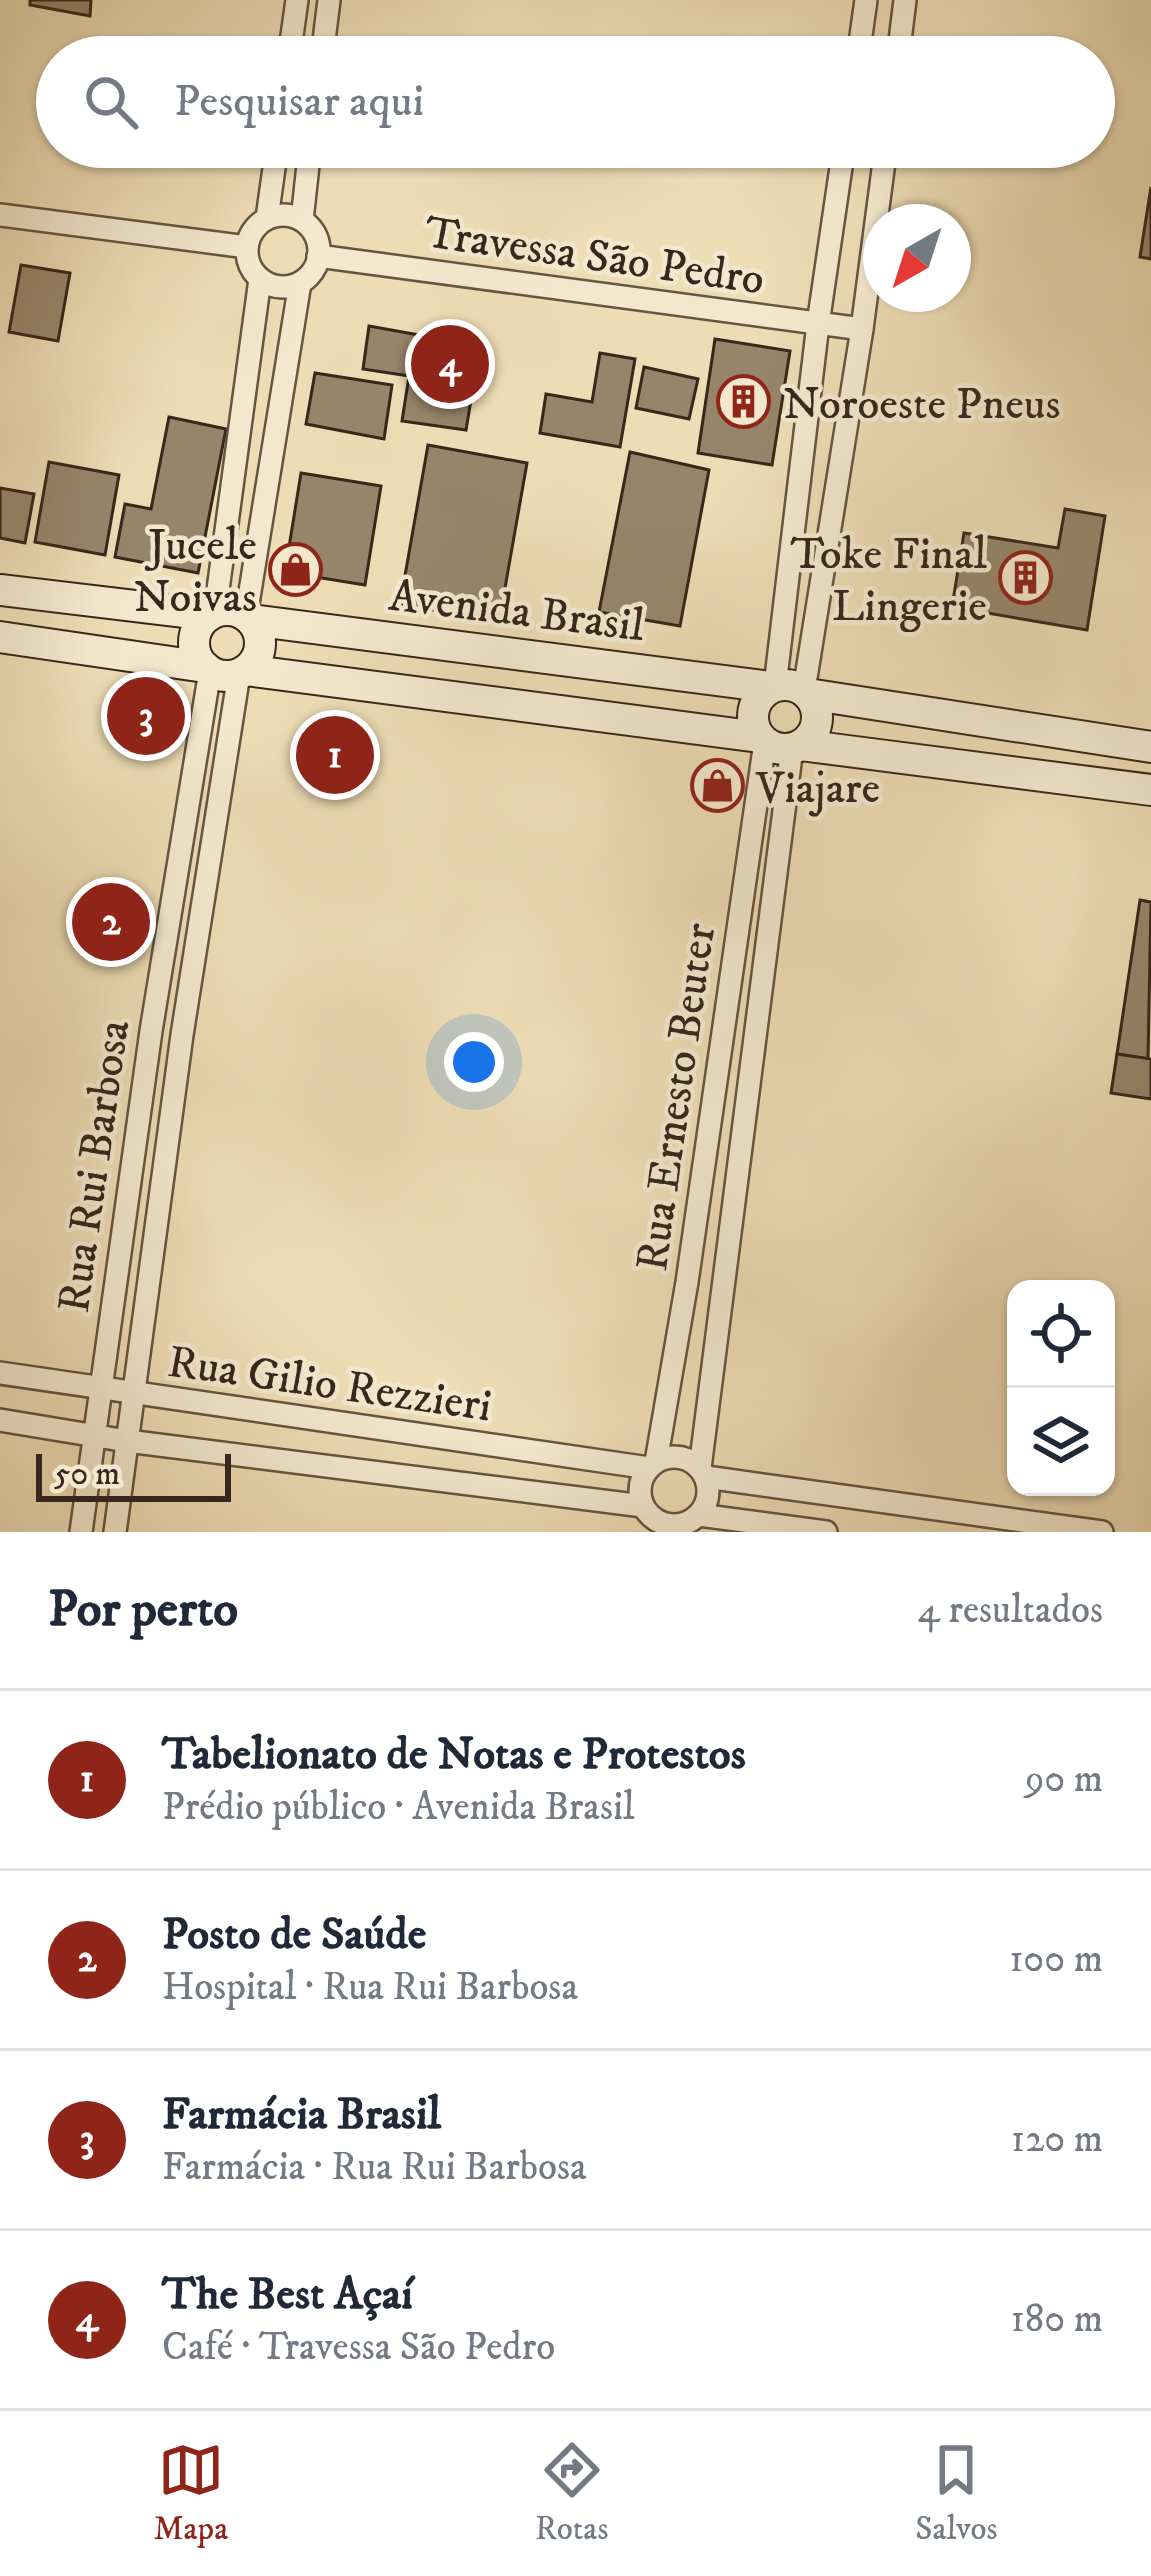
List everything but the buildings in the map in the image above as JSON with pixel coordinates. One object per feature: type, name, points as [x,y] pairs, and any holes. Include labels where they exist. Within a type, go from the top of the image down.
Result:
[{"type":"main road","name":"Avenida Brasil","points":[[0,590],[789,689],[1151,747]]},
{"type":"main road","points":[[230,616],[257,630],[259,652],[225,670],[195,650],[194,640],[196,630],[230,616]]},
{"type":"main road","name":"Avenida Brasil","points":[[0,637],[1151,790]]},
{"type":"main road","points":[[789,689],[817,721],[814,730],[779,743],[753,709],[789,689]]},
{"type":"street","points":[[292,36],[296,0]]},
{"type":"street","points":[[324,36],[328,0]]},
{"type":"street","points":[[861,36],[866,0]]},
{"type":"street","points":[[901,36],[905,0]]},
{"type":"street","points":[[267,218],[302,220],[315,236],[319,256],[300,283],[279,287],[252,270],[247,247],[250,236],[267,218],[274,168]]},
{"type":"street","points":[[302,220],[308,168]]},
{"type":"street","points":[[789,689],[818,324],[841,168]]},
{"type":"street","points":[[789,689],[862,329],[883,168]]},
{"type":"street","points":[[0,215],[247,247]]},
{"type":"street","name":"Travessa São Pedro","points":[[319,256],[862,329]]},
{"type":"street","points":[[230,616],[260,279]]},
{"type":"street","points":[[230,616],[300,283]]},
{"type":"street","name":"Rua Rui Barbosa","points":[[81,1532],[151,1031],[225,670]]},
{"type":"street","name":"Rua Rui Barbosa","points":[[115,1532],[225,670]]},
{"type":"street","name":"Rua Ernesto Beuter","points":[[652,1465],[779,743]]},
{"type":"street","name":"Rua Ernesto Beuter","points":[[703,1473],[779,743]]},
{"type":"street","points":[[151,1031],[182,1035]]},
{"type":"street","points":[[687,1282],[722,1287]]},
{"type":"street","name":"Rua Gilio Rezzieri","points":[[0,1373],[652,1465]]},
{"type":"street","name":"Rua Gilio Rezzieri","points":[[0,1420],[646,1518]]},
{"type":"street","points":[[826,1532],[669,1525],[646,1518],[640,1486],[652,1465],[680,1457],[703,1473],[1102,1532]]},
{"type":"street","points":[[694,1523],[708,1497],[703,1473]]},
{"type":"place","name":"The Best Açaí","points":[[450,364]]},
{"type":"place","name":"Noroeste Pneus","points":[[744,402]]},
{"type":"place","name":"Jucele Noivas","points":[[296,569]]},
{"type":"place","name":"Toke Final Lingerie","points":[[1026,578]]},
{"type":"place","name":"Farmácia Brasil","points":[[146,716]]},
{"type":"place","name":"Tabelionato de Notas e Protestos","points":[[335,755]]},
{"type":"place","name":"Viajare","points":[[717,786]]},
{"type":"place","name":"Posto de Saúde","points":[[111,922]]}]
